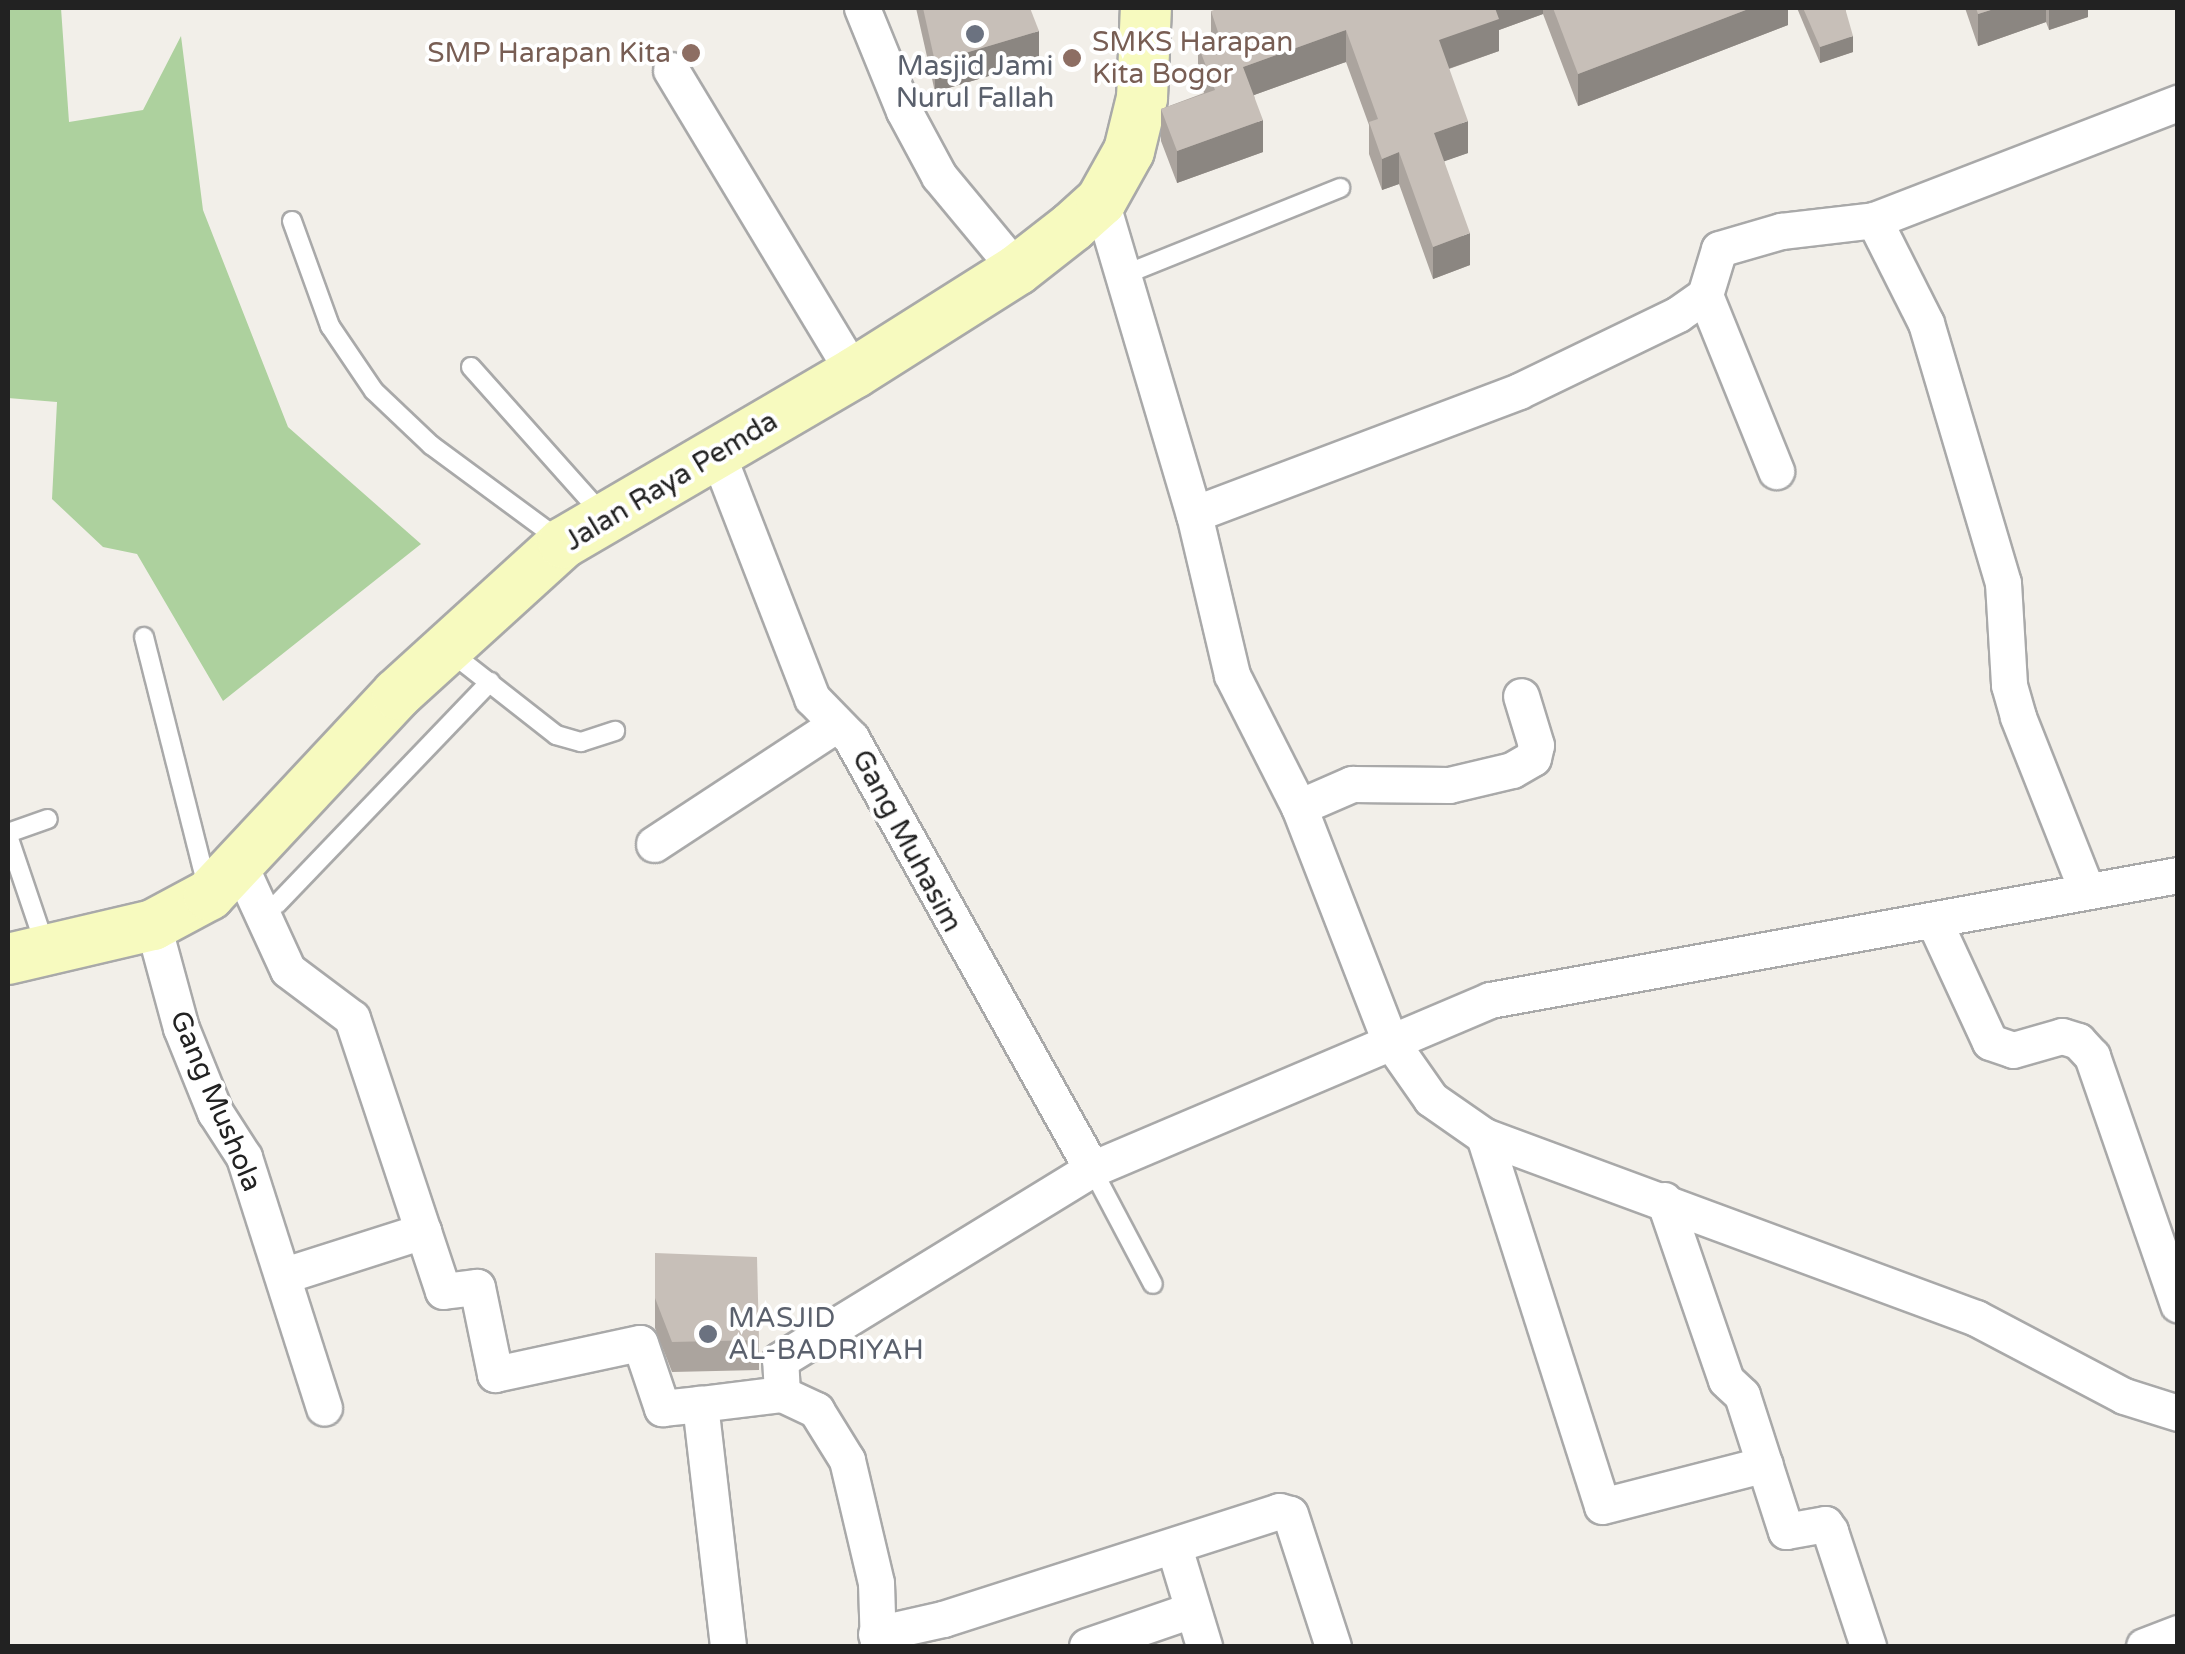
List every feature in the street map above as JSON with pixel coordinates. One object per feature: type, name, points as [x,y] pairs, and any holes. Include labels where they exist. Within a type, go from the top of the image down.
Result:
[{"type":"main road","name":"Jalan Raya Pemda","points":[[27,955],[153,925],[234,872],[444,648],[583,529],[854,372],[1017,270],[1101,201],[1129,151],[1142,98],[1146,8]]},
{"type":"street","points":[[862,8],[904,111],[939,176],[1017,270]]},
{"type":"street","points":[[670,70],[854,372]]},
{"type":"street","points":[[1776,470],[1705,295],[1719,249],[1781,231],[1874,220],[2178,103]]},
{"type":"street","points":[[1101,201],[1126,274],[1194,514],[1232,675],[1299,808],[1389,1039],[1431,1099],[1484,1136],[1976,1318],[2124,1396],[2178,1413]]},
{"type":"street","points":[[1874,220],[1926,323],[2003,583],[2009,686],[2087,891]]},
{"type":"street","points":[[1194,514],[1520,391],[1705,295]]},
{"type":"street","name":"Gang Muhasim","points":[[717,453],[812,698],[851,738],[1092,1169]]},
{"type":"street","points":[[1299,808],[1352,784],[1448,786],[1512,770],[1533,758],[1536,744],[1521,696]]},
{"type":"street","points":[[654,844],[835,724]]},
{"type":"street","points":[[234,872],[277,904]]},
{"type":"street","points":[[234,872],[288,970],[352,1018],[443,1291],[477,1287],[495,1374],[640,1343],[662,1408],[782,1394],[816,1410],[847,1460],[876,1584],[877,1640],[1278,1511],[1290,1514],[1333,1646]]},
{"type":"street","points":[[782,1394],[780,1360],[1092,1169],[1389,1039],[1490,1000],[1708,956],[2178,875]]},
{"type":"street","points":[[1934,920],[1990,1042],[2013,1050],[2062,1036],[2078,1041],[2092,1056],[2178,1306]]},
{"type":"street","name":"Gang Mushola","points":[[153,925],[181,1028],[215,1112],[244,1157],[324,1408]]},
{"type":"street","points":[[1484,1136],[1602,1506],[1765,1464]]},
{"type":"street","points":[[1664,1200],[1726,1380],[1742,1395],[1786,1531],[1825,1524],[1830,1531],[1868,1646]]},
{"type":"street","points":[[284,1275],[423,1230]]},
{"type":"street","points":[[700,1404],[728,1646]]},
{"type":"street","points":[[1174,1547],[1204,1646]]},
{"type":"street","points":[[1087,1646],[1183,1614]]},
{"type":"street","points":[[2144,1646],[2178,1633]]},
{"type":"lane","points":[[1126,274],[1340,188]]},
{"type":"lane","points":[[292,221],[330,326],[374,391],[431,445],[583,529]]},
{"type":"lane","points":[[471,367],[583,529]]},
{"type":"lane","points":[[144,637],[234,872]]},
{"type":"lane","points":[[444,648],[556,735],[582,742],[615,731]]},
{"type":"lane","points":[[277,904],[490,682]]},
{"type":"lane","points":[[27,955],[8,834],[48,818]]},
{"type":"lane","points":[[1092,1169],[1153,1284]]},
{"type":"green space","points":[[8,8],[61,8],[69,122],[143,110],[181,36],[203,210],[288,427],[421,544],[223,701],[137,554],[103,547],[52,499],[57,402],[8,398]]},
{"type":"building","points":[[923,8],[1030,8],[1039,31],[935,62]]},
{"type":"building","points":[[1495,8],[1499,19],[1439,40],[1468,121],[1434,133],[1470,233],[1433,247],[1399,152],[1382,159],[1369,122],[1378,119],[1346,30],[1243,67],[1263,120],[1177,151],[1161,109],[1215,90],[1198,45],[1220,38],[1211,11]]},
{"type":"building","points":[[1553,8],[1751,8],[1578,74]]},
{"type":"building","points":[[1803,8],[1845,8],[1853,36],[1820,47]]},
{"type":"building","points":[[1976,8],[1997,8],[1978,14]]},
{"type":"building","points":[[655,1253],[757,1257],[759,1340],[672,1342],[655,1298]]},
{"type":"place","name":"Masjid Jami Nurul Fallah","points":[[975,34]]},
{"type":"place","name":"SMP Harapan Kita","points":[[691,53]]},
{"type":"place","name":"SMKS Harapan Kita Bogor","points":[[1072,58]]},
{"type":"place","name":"MASJID AL-BADRIYAH","points":[[708,1334]]}]
